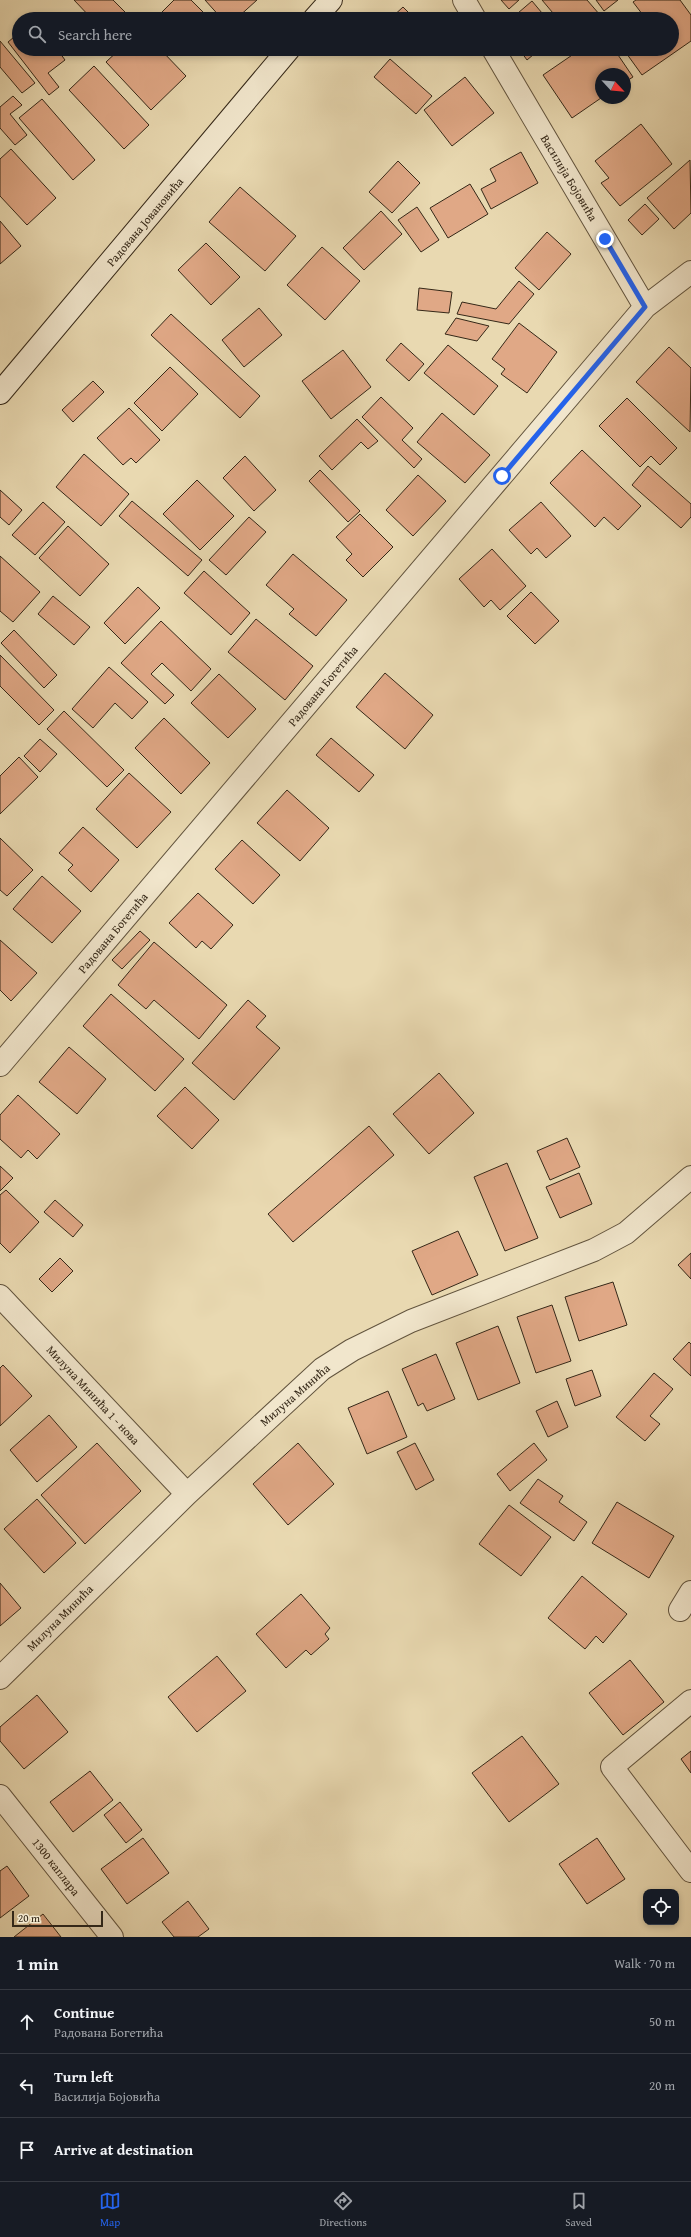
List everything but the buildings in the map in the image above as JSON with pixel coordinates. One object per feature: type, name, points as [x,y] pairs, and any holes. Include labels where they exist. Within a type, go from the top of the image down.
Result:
[{"type":"street","points":[[320,12],[330,0]]},
{"type":"street","points":[[464,0],[471,12]]},
{"type":"street","name":"Радована Јовановића","points":[[0,393],[283,56]]},
{"type":"street","name":"Василија Бојовића","points":[[496,56],[645,307]]},
{"type":"street","name":"Радована Богетића","points":[[0,1065],[645,307],[691,272]]},
{"type":"street","name":"Милуна Минића","points":[[0,1678],[187,1494],[322,1369],[352,1350],[411,1321],[594,1250],[626,1233],[691,1177]]},
{"type":"street","name":"Милуна Минића 1 - нова","points":[[0,1296],[187,1494]]},
{"type":"street","points":[[691,1701],[612,1767],[691,1871]]},
{"type":"street","name":"1300 каплара","points":[[0,1796],[112,1937]]},
{"type":"route","points":[[502,476],[645,307],[605,239]]}]
